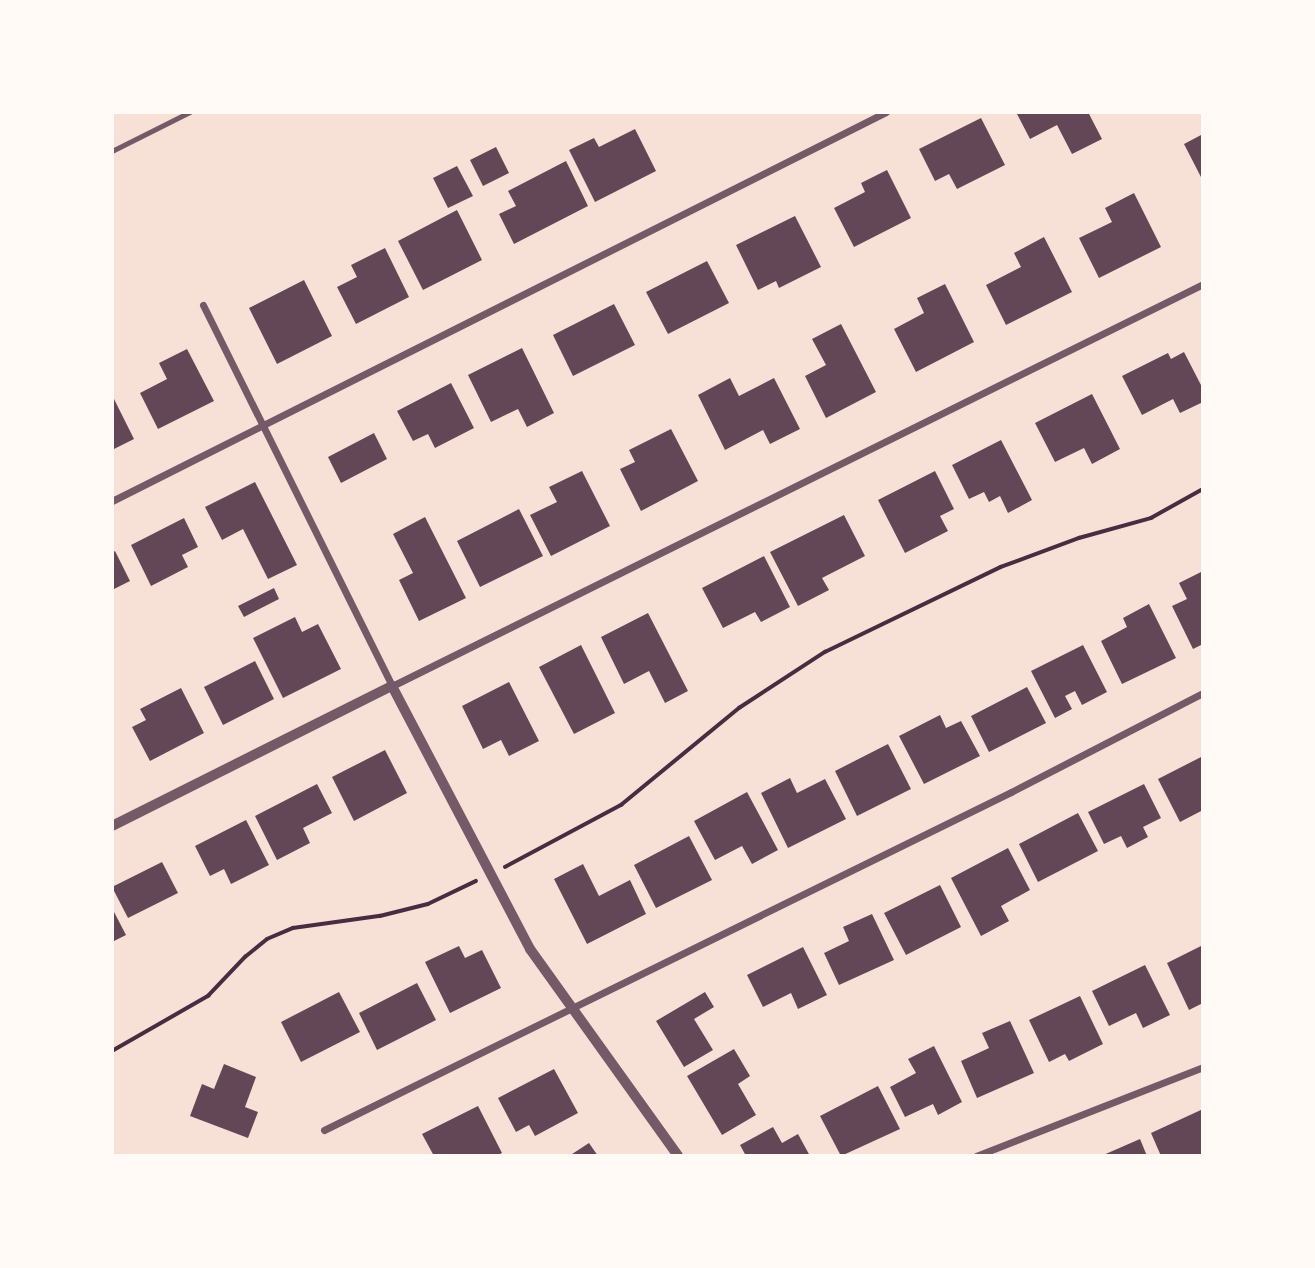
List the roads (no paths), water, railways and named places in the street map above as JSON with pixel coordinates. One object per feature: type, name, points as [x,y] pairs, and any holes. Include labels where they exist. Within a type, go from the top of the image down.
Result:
[{"type":"street","points":[[112,501],[886,112]]},
{"type":"street","points":[[112,826],[1203,284]]},
{"type":"street","points":[[203,305],[392,686],[530,949],[678,1156]]},
{"type":"street","points":[[324,1130],[1011,792],[1203,693]]},
{"type":"street","points":[[976,1156],[1203,1067]]},
{"type":"lane","points":[[112,151],[190,112]]}]
